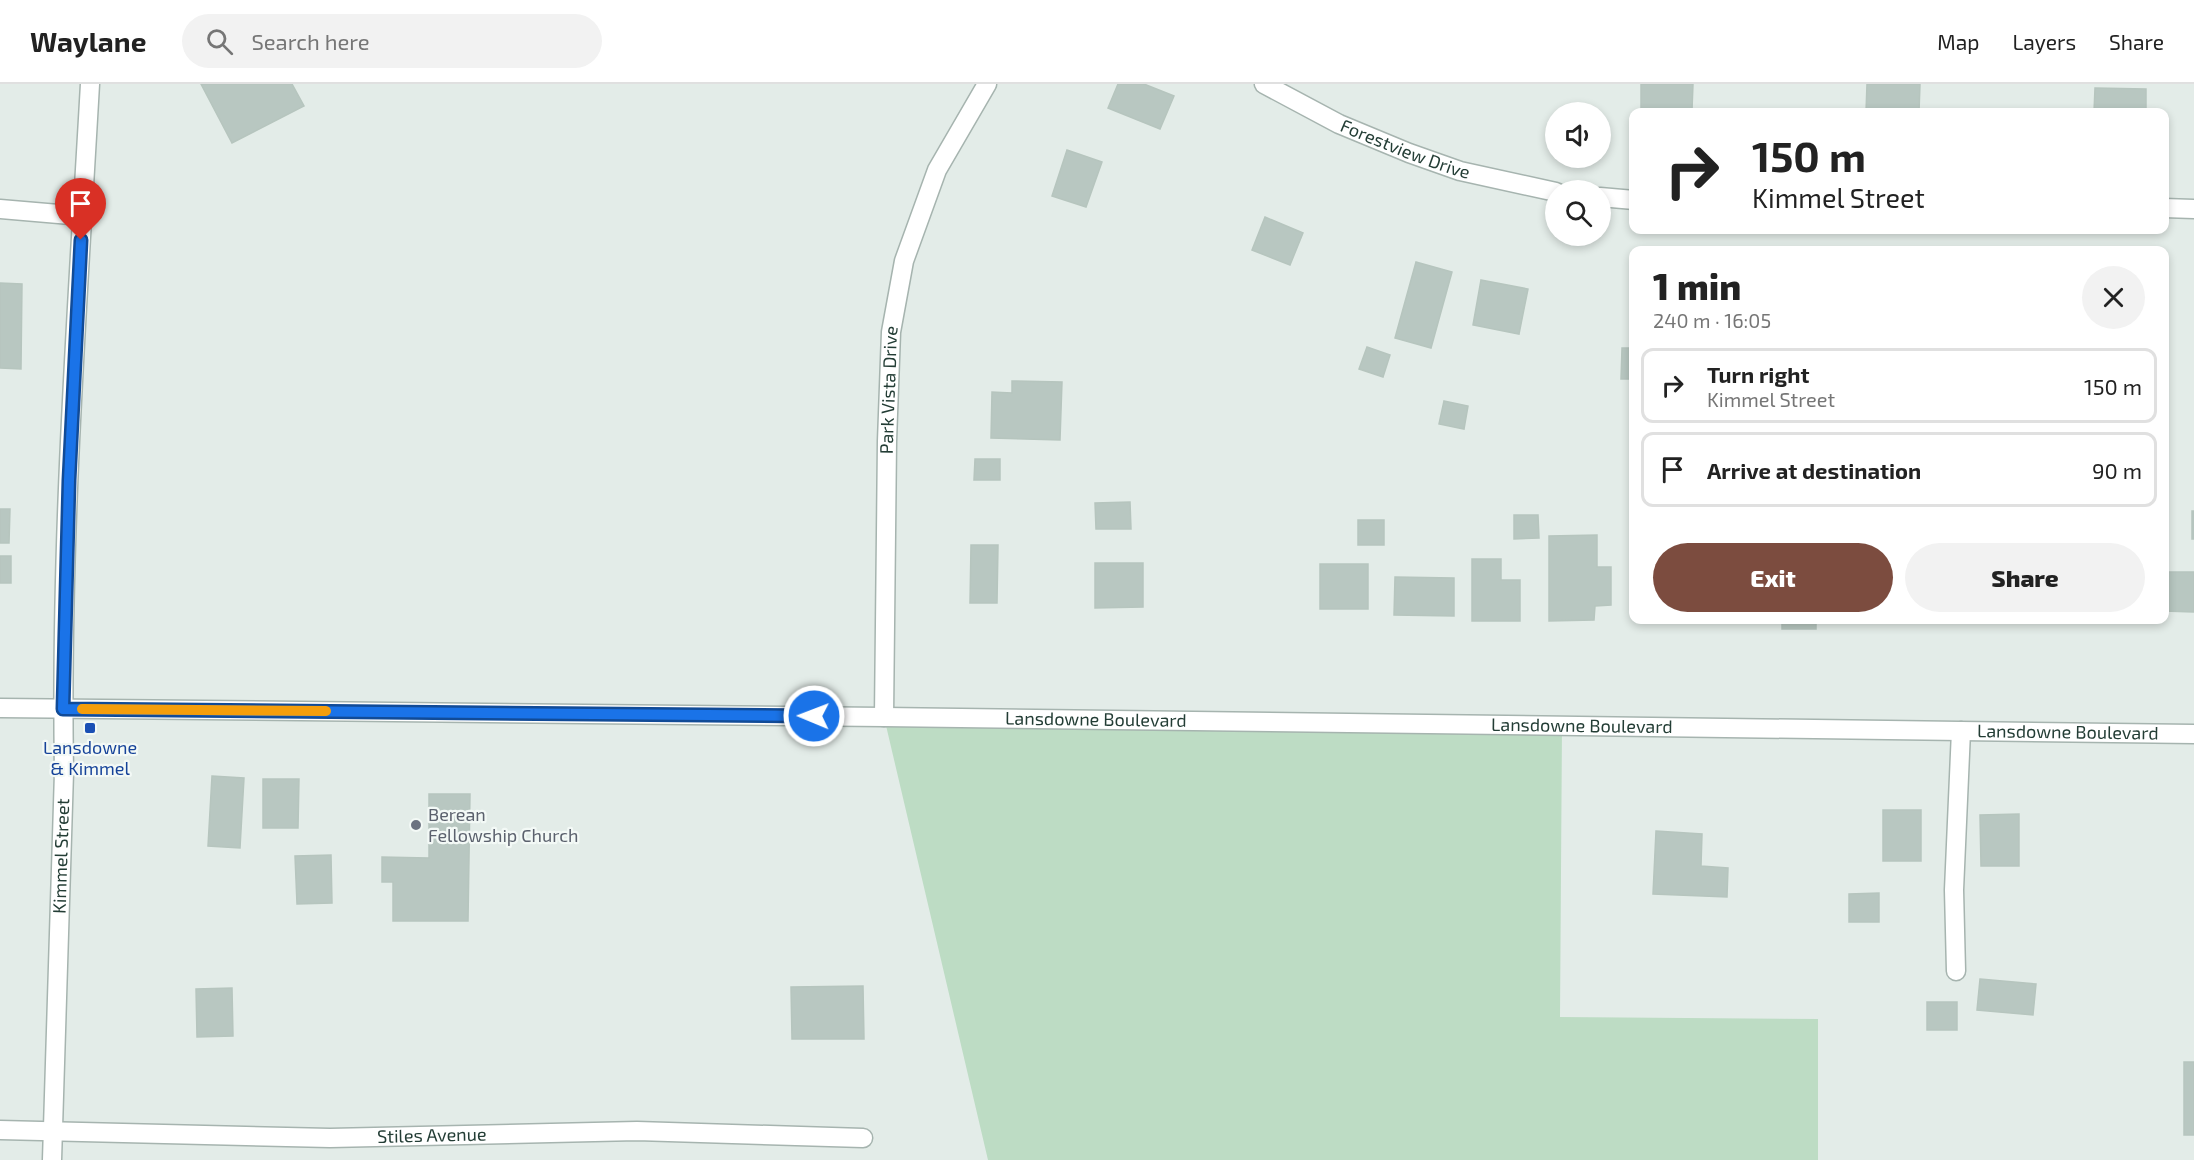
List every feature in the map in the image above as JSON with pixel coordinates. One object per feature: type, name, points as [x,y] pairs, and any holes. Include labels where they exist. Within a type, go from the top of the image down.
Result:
[{"type":"street","name":"Kimmel Street","points":[[52,1160],[64,772],[63,709],[69,480],[90,84]]},
{"type":"street","name":"Park Vista Drive","points":[[884,717],[887,441],[891,332],[904,261],[938,170],[987,84]]},
{"type":"street","name":"Forestview Drive","points":[[1264,84],[1339,124],[1409,153],[1460,171],[1545,190]]},
{"type":"street","points":[[1611,198],[1629,200]]},
{"type":"street","points":[[2169,208],[2194,209]]},
{"type":"street","points":[[0,209],[82,216]]},
{"type":"street","name":"Lansdowne Boulevard","points":[[0,708],[2194,734]]},
{"type":"street","points":[[1956,971],[1954,890],[1961,731]]},
{"type":"street","name":"Stiles Avenue","points":[[0,1130],[330,1138],[637,1131],[863,1138]]},
{"type":"green space","points":[[884,717],[1562,726],[1560,1017],[1818,1019],[1818,1160],[988,1160]]},
{"type":"building","points":[[201,84],[292,84],[304,106],[232,143]]},
{"type":"building","points":[[1118,84],[1144,84],[1174,96],[1160,129],[1108,108]]},
{"type":"building","points":[[1641,84],[1693,84],[1692,108],[1641,108]]},
{"type":"building","points":[[1867,84],[1920,84],[1919,108],[1866,108]]},
{"type":"building","points":[[2095,88],[2146,89],[2146,108],[2094,108]]},
{"type":"building","points":[[1067,150],[1102,162],[1086,207],[1052,196]]},
{"type":"building","points":[[1265,217],[1303,233],[1290,265],[1252,250]]},
{"type":"building","points":[[1416,262],[1452,272],[1431,348],[1395,338]]},
{"type":"building","points":[[1481,280],[1528,289],[1519,334],[1473,325]]},
{"type":"building","points":[[0,283],[22,284],[21,369],[0,368]]},
{"type":"building","points":[[1367,347],[1390,355],[1383,377],[1359,369]]},
{"type":"building","points":[[1622,348],[1629,348],[1629,379],[1621,379]]},
{"type":"building","points":[[1012,381],[1062,382],[1060,440],[991,438],[992,392],[1012,393]]},
{"type":"building","points":[[1444,401],[1468,406],[1464,429],[1439,424]]},
{"type":"building","points":[[975,459],[1000,459],[1000,480],[974,480]]},
{"type":"building","points":[[1130,502],[1131,529],[1096,529],[1095,503]]},
{"type":"building","points":[[0,509],[10,509],[9,543],[0,543]]},
{"type":"building","points":[[2192,511],[2194,511],[2194,539],[2192,539]]},
{"type":"building","points":[[1514,515],[1538,515],[1539,538],[1514,539]]},
{"type":"building","points":[[1358,520],[1384,520],[1384,545],[1358,545]]},
{"type":"building","points":[[1597,535],[1597,567],[1611,567],[1611,605],[1595,606],[1594,620],[1549,621],[1549,536]]},
{"type":"building","points":[[971,545],[998,545],[997,603],[970,603]]},
{"type":"building","points":[[0,556],[11,556],[11,583],[0,583]]},
{"type":"building","points":[[1472,559],[1501,559],[1501,580],[1520,580],[1520,621],[1472,621]]},
{"type":"building","points":[[1095,563],[1143,563],[1143,607],[1095,608]]},
{"type":"building","points":[[1320,564],[1368,564],[1368,609],[1320,609]]},
{"type":"building","points":[[2169,572],[2194,572],[2194,612],[2169,611]]},
{"type":"building","points":[[1395,577],[1454,578],[1454,616],[1394,615]]},
{"type":"building","points":[[1782,624],[1816,624],[1816,629],[1782,629]]},
{"type":"building","points":[[212,776],[244,778],[240,848],[208,846]]},
{"type":"building","points":[[263,779],[299,779],[298,828],[263,828]]},
{"type":"building","points":[[429,794],[470,794],[468,921],[393,921],[393,882],[382,882],[382,857],[429,858]]},
{"type":"building","points":[[1883,810],[1921,810],[1921,861],[1883,861]]},
{"type":"building","points":[[2019,814],[2019,866],[1981,866],[1980,815]]},
{"type":"building","points":[[1656,831],[1702,834],[1701,866],[1728,868],[1727,897],[1653,894]]},
{"type":"building","points":[[331,855],[332,903],[297,904],[295,856]]},
{"type":"building","points":[[1879,893],[1879,922],[1849,922],[1849,894]]},
{"type":"building","points":[[1980,979],[2036,984],[2033,1015],[1977,1010]]},
{"type":"building","points":[[863,986],[864,1039],[792,1039],[791,987]]},
{"type":"building","points":[[232,988],[233,1036],[197,1037],[196,989]]},
{"type":"building","points":[[1927,1002],[1957,1002],[1957,1030],[1927,1030]]},
{"type":"building","points":[[2184,1062],[2194,1062],[2194,1135],[2184,1135]]},
{"type":"slow traffic","points":[[82,709],[326,711]]},
{"type":"place","name":"Lansdowne & Kimmel","points":[[90,728]]},
{"type":"place","name":"Berean Fellowship Church","points":[[416,825]]},
{"type":"route","points":[[81,240],[69,480],[63,709],[814,716]]}]
